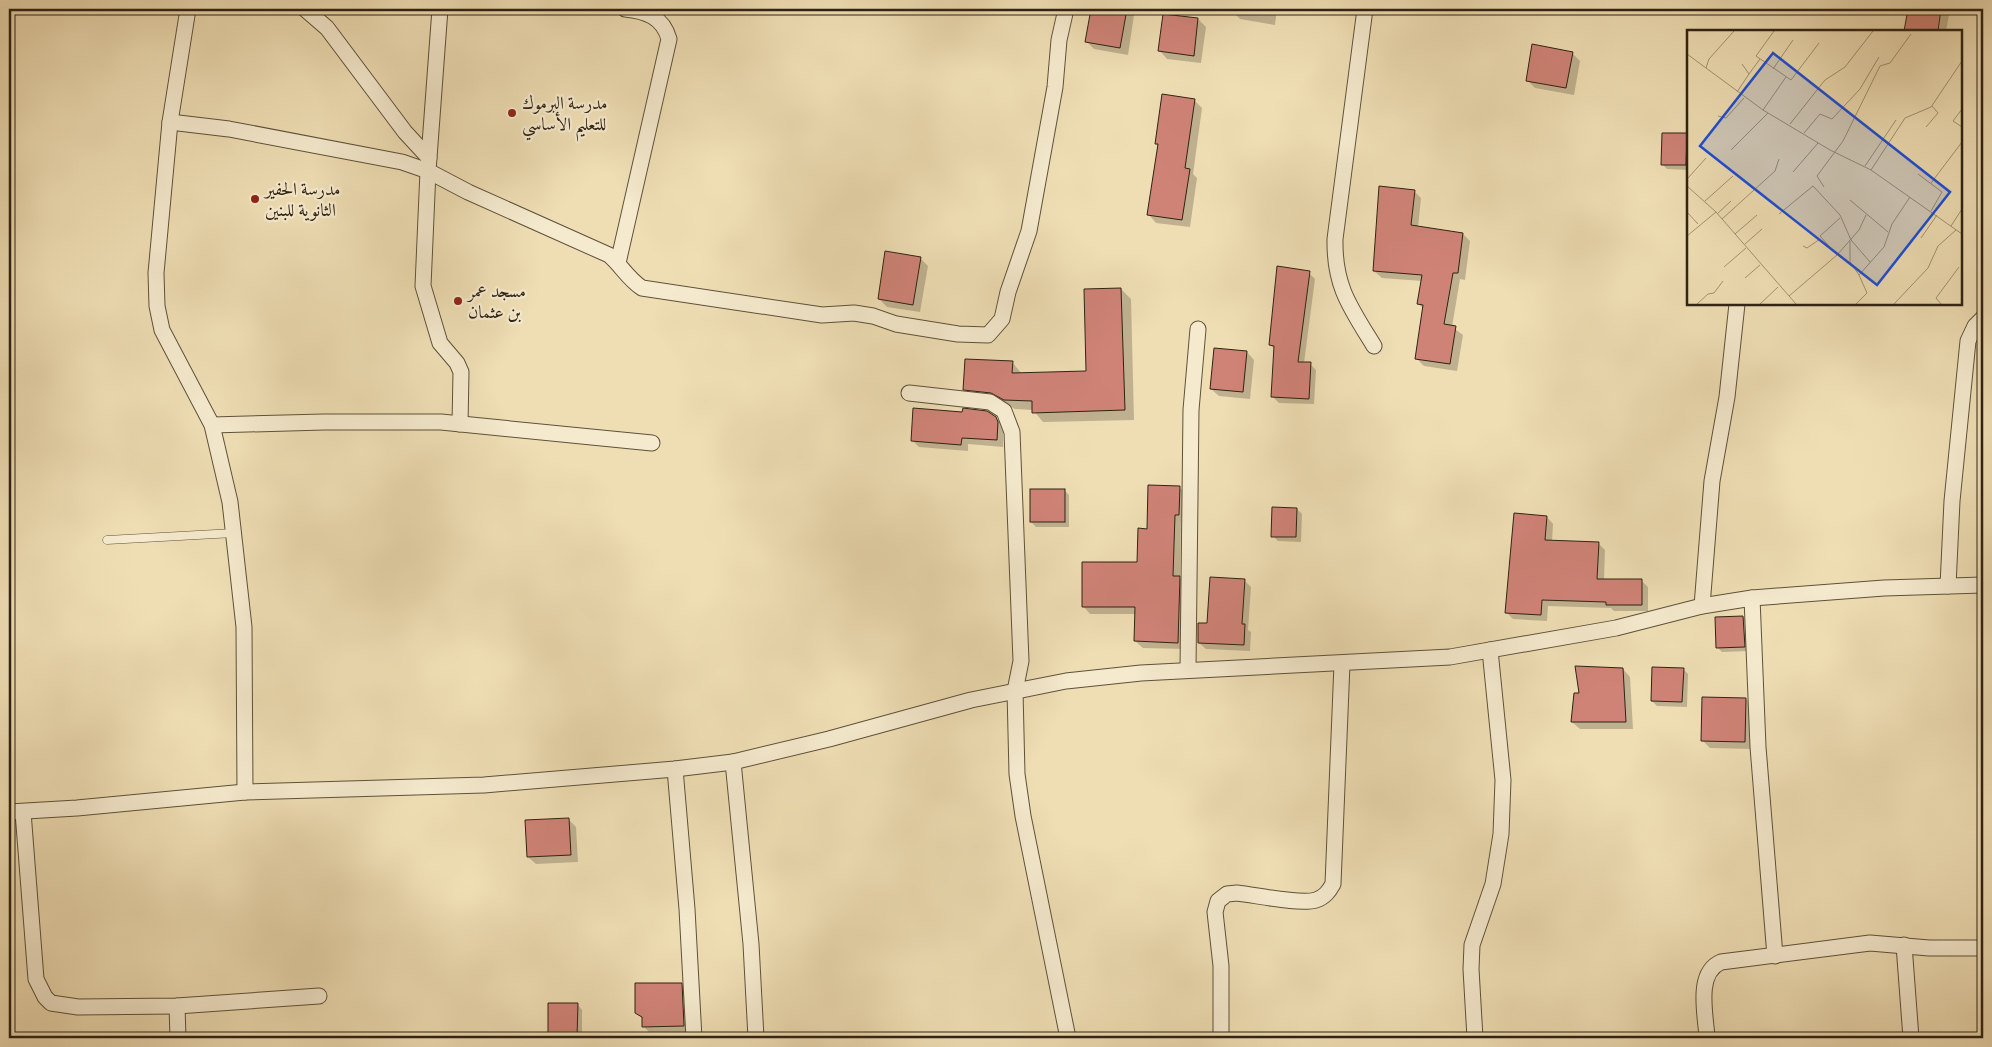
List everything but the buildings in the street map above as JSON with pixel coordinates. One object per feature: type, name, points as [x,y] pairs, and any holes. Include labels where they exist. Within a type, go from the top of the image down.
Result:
[{"type":"street","points":[[188,9],[170,122],[156,273],[157,306],[162,330],[212,425],[230,502],[244,627],[245,792]]},
{"type":"street","points":[[305,9],[327,28],[428,164],[468,192],[609,255],[642,288],[822,315],[854,313],[873,316],[896,324],[958,334],[988,335],[1002,319],[1008,292],[1029,231],[1055,87],[1059,40],[1066,9]]},
{"type":"street","points":[[440,9],[428,164],[423,286],[440,343],[457,362],[461,372],[460,424]]},
{"type":"street","points":[[618,263],[669,39],[667,30],[650,11],[626,9]]},
{"type":"street","points":[[1365,9],[1335,239],[1334,262],[1338,283],[1374,346]]},
{"type":"street","points":[[170,122],[229,129],[402,162],[428,164]]},
{"type":"street","points":[[1702,606],[1712,481],[1727,397],[1737,305]]},
{"type":"street","points":[[1948,586],[1952,501],[1968,341],[1975,326],[1983,318]]},
{"type":"street","points":[[1188,670],[1191,410],[1198,329]]},
{"type":"street","points":[[909,393],[990,402],[1004,411],[1012,432],[1021,661],[1015,691],[1015,743],[1022,816],[1068,1038]]},
{"type":"street","points":[[212,425],[324,422],[460,424],[652,443]]},
{"type":"street","points":[[319,996],[177,1006],[78,1007],[52,1003],[44,997],[36,979],[16,812],[245,792],[484,785],[675,769],[733,762],[830,739],[972,700],[1066,681],[1188,670],[1342,664],[1450,657],[1616,628],[1702,606],[1752,598],[1884,588],[1983,585]]},
{"type":"street","points":[[1752,598],[1758,747],[1775,956]]},
{"type":"street","points":[[1475,1038],[1471,969],[1472,945],[1493,884],[1501,834],[1503,780],[1490,650]]},
{"type":"street","points":[[1221,1038],[1221,966],[1215,912],[1218,901],[1227,894],[1237,893],[1303,901],[1316,900],[1328,894],[1333,884],[1342,664]]},
{"type":"street","points":[[733,762],[751,944],[756,1038]]},
{"type":"street","points":[[675,769],[687,909],[694,1038]]},
{"type":"street","points":[[1707,1038],[1705,981],[1710,969],[1721,962],[1870,943],[1983,948]]},
{"type":"street","points":[[1904,945],[1911,1038]]},
{"type":"street","points":[[177,1006],[178,1038]]},
{"type":"lane","points":[[107,540],[234,533]]},
{"type":"place","name":"مدرسة اليرموك للتعليم الأساسي","points":[[512,113]]},
{"type":"place","name":"مدرسة الحفير الثانوية للبنين","points":[[255,199]]},
{"type":"place","name":"مسجد عمر بن عثمان","points":[[458,301]]}]
